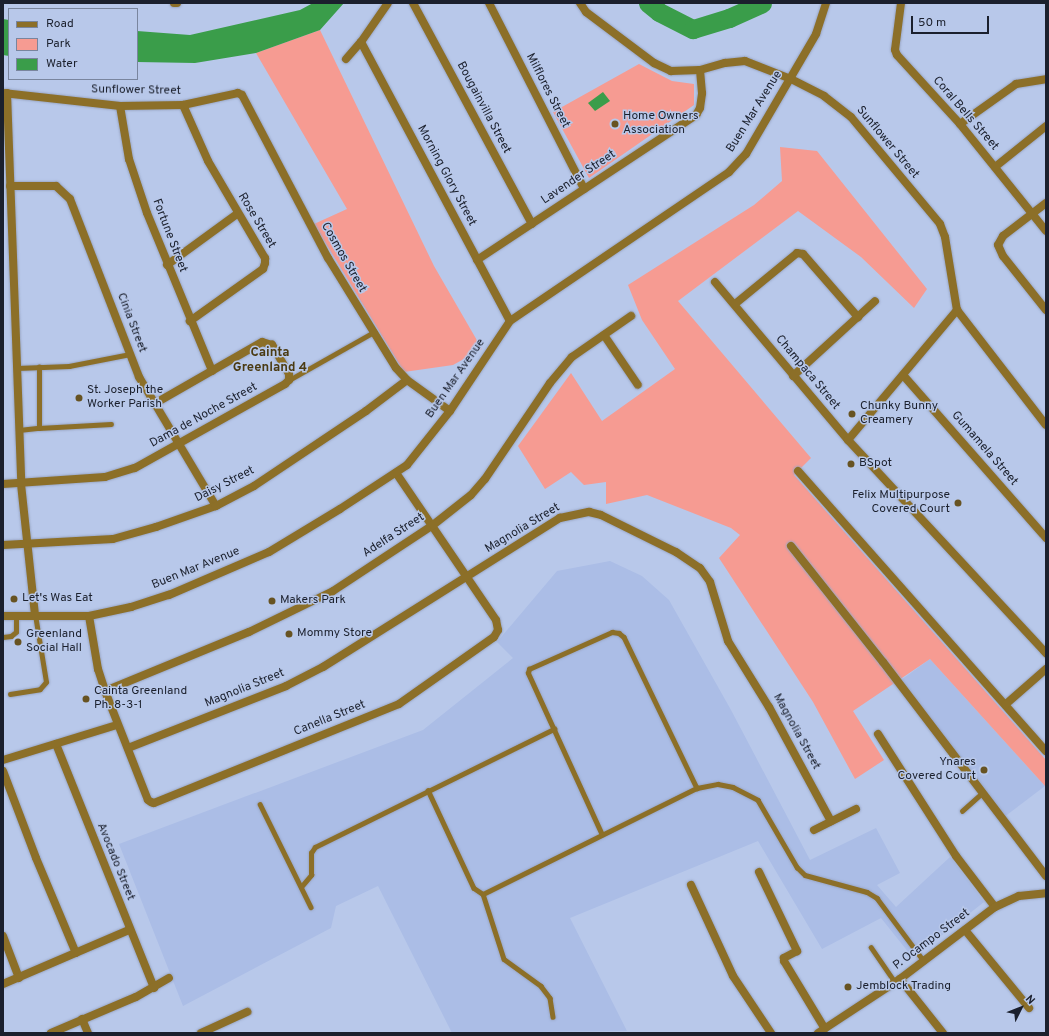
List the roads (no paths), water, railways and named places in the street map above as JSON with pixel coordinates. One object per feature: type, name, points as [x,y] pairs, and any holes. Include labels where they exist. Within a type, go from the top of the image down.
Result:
[{"type":"street","points":[[346,59],[361,42],[388,3]]},
{"type":"street","name":"Bougainvilla Street","points":[[413,3],[532,224]]},
{"type":"street","name":"Milflores Street","points":[[489,3],[584,190]]},
{"type":"street","name":"Sunflower Street","points":[[580,3],[586,12],[654,63],[671,71],[700,70],[725,62],[745,61],[791,79],[824,96],[851,116],[940,224],[945,237],[957,310],[1046,425]]},
{"type":"street","name":"Buen Mar Avenue","points":[[3,616],[89,616],[131,607],[169,595],[262,555],[396,473],[415,458],[450,411],[510,321],[729,172],[746,154],[816,34],[826,3]]},
{"type":"street","name":"Coral Bells Street","points":[[901,3],[896,52],[960,124],[1046,231]]},
{"type":"street","name":"Morning Glory Street","points":[[361,42],[510,321]]},
{"type":"street","name":"Lavender Street","points":[[477,260],[696,115],[700,108],[702,93],[700,70]]},
{"type":"street","points":[[960,124],[1016,84],[1046,79]]},
{"type":"street","name":"Sunflower Street","points":[[5,93],[120,106],[183,105],[238,92],[242,95]]},
{"type":"street","points":[[5,93],[21,484],[35,615]]},
{"type":"street","name":"Cosmos Street","points":[[242,95],[328,258],[396,368],[407,380],[450,411]]},
{"type":"street","name":"Rose Street","points":[[183,105],[208,161],[236,214],[265,258],[265,264],[262,269],[190,321]]},
{"type":"street","name":"Fortune Street","points":[[120,106],[129,158],[167,265],[212,371]]},
{"type":"street","points":[[995,167],[1046,126]]},
{"type":"street","name":"Cinia Street","points":[[10,186],[56,186],[70,199],[139,377],[216,506]]},
{"type":"street","points":[[1046,203],[1003,236],[998,245],[1003,256],[1046,310]]},
{"type":"street","points":[[167,265],[236,214]]},
{"type":"street","points":[[735,304],[797,253],[803,254],[858,317]]},
{"type":"street","name":"Champaca Street","points":[[715,282],[848,440],[1046,653]]},
{"type":"street","points":[[793,376],[875,301]]},
{"type":"street","points":[[848,440],[957,310]]},
{"type":"street","name":"Adelfa Street","points":[[105,691],[249,632],[333,591],[433,525],[471,495],[485,479],[550,383],[572,357],[631,316]]},
{"type":"street","points":[[604,335],[638,385]]},
{"type":"street","points":[[154,404],[262,342],[268,342],[289,374],[289,380]]},
{"type":"street","name":"Gumamela Street","points":[[903,375],[1046,538]]},
{"type":"street","name":"Dama de Noche Street","points":[[3,484],[21,484],[105,477],[135,468],[289,380]]},
{"type":"street","name":"Daisy Street","points":[[3,545],[114,539],[156,528],[216,506],[254,486],[366,411],[407,380]]},
{"type":"street","points":[[798,471],[1006,704],[1046,751]]},
{"type":"street","points":[[396,473],[433,525],[466,578]]},
{"type":"street","name":"Magnolia Street","points":[[128,748],[286,686],[317,670],[560,518],[589,512],[600,514],[689,558],[710,582],[728,641],[773,713],[831,821]]},
{"type":"street","points":[[791,546],[883,662],[1046,876]]},
{"type":"street","name":"Canella Street","points":[[128,748],[148,800],[154,803],[399,704],[494,637],[498,630],[496,620],[466,578]]},
{"type":"street","points":[[89,616],[98,669],[117,725],[128,748]]},
{"type":"street","points":[[1006,704],[1046,669]]},
{"type":"street","points":[[3,760],[117,725]]},
{"type":"street","points":[[878,734],[956,856],[995,907]]},
{"type":"street","name":"Avocado Street","points":[[56,744],[129,930],[154,988]]},
{"type":"street","points":[[3,771],[36,858],[76,952]]},
{"type":"street","points":[[814,830],[856,809]]},
{"type":"street","points":[[759,872],[797,951],[784,958],[784,961],[821,1031]]},
{"type":"street","points":[[691,885],[733,976],[771,1033]]},
{"type":"street","name":"P. Ocampo Street","points":[[821,1031],[898,981],[995,907],[1019,896],[1046,893]]},
{"type":"street","points":[[3,984],[129,930]]},
{"type":"street","points":[[965,930],[1029,1008]]},
{"type":"street","points":[[3,936],[19,978]]},
{"type":"street","points":[[51,1033],[154,988],[169,978]]},
{"type":"street","points":[[898,981],[943,1033]]},
{"type":"street","points":[[201,1033],[247,1012]]},
{"type":"street","points":[[82,1020],[88,1033]]},
{"type":"lane","points":[[289,380],[374,332]]},
{"type":"lane","points":[[17,368],[70,366],[130,354]]},
{"type":"lane","points":[[39,367],[39,428]]},
{"type":"lane","points":[[19,430],[111,424]]},
{"type":"lane","points":[[10,694],[40,689],[46,682],[35,615]]},
{"type":"lane","points":[[3,637],[11,636],[16,632],[16,616]]},
{"type":"lane","points":[[602,835],[528,673],[529,669],[612,632],[619,633],[624,636],[697,788]]},
{"type":"lane","points":[[301,887],[311,875],[311,853],[315,847],[554,729]]},
{"type":"lane","points":[[483,894],[697,788],[718,784],[749,794],[758,800],[797,867],[806,875],[867,892],[877,898],[924,961]]},
{"type":"lane","points":[[428,790],[474,888],[483,894],[504,959],[542,986],[550,998],[553,1017]]},
{"type":"lane","points":[[962,810],[982,793]]},
{"type":"lane","points":[[260,804],[311,907]]},
{"type":"lane","points":[[871,947],[898,981]]},
{"type":"water","points":[[313,3],[344,3],[320,30],[256,53],[195,63],[138,62],[138,31],[190,35],[300,10]]},
{"type":"water","points":[[3,19],[8,20],[8,56],[3,55]]},
{"type":"water","points":[[603,92],[610,101],[595,111],[588,103]]},
{"type":"waterway","points":[[648,3],[659,12],[693,29],[729,18],[762,3]]},
{"type":"place","name":"Home Owners Association","points":[[615,124]]},
{"type":"place","name":"St. Joseph the Worker Parish","points":[[79,398]]},
{"type":"place","name":"Chunky Bunny Creamery","points":[[852,414]]},
{"type":"place","name":"BSpot","points":[[851,464]]},
{"type":"place","name":"Felix Multipurpose Covered Court","points":[[958,503]]},
{"type":"place","name":"Let's Was Eat","points":[[14,599]]},
{"type":"place","name":"Makers Park","points":[[272,601]]},
{"type":"place","name":"Mommy Store","points":[[289,634]]},
{"type":"place","name":"Greenland Social Hall","points":[[18,642]]},
{"type":"place","name":"Cainta Greenland Ph. 8-3-1","points":[[86,699]]},
{"type":"place","name":"Ynares Covered Court","points":[[984,770]]},
{"type":"place","name":"Jemblock Trading","points":[[848,987]]},
{"type":"district","name":"Cainta Greenland 4","points":[[270,362]]}]
